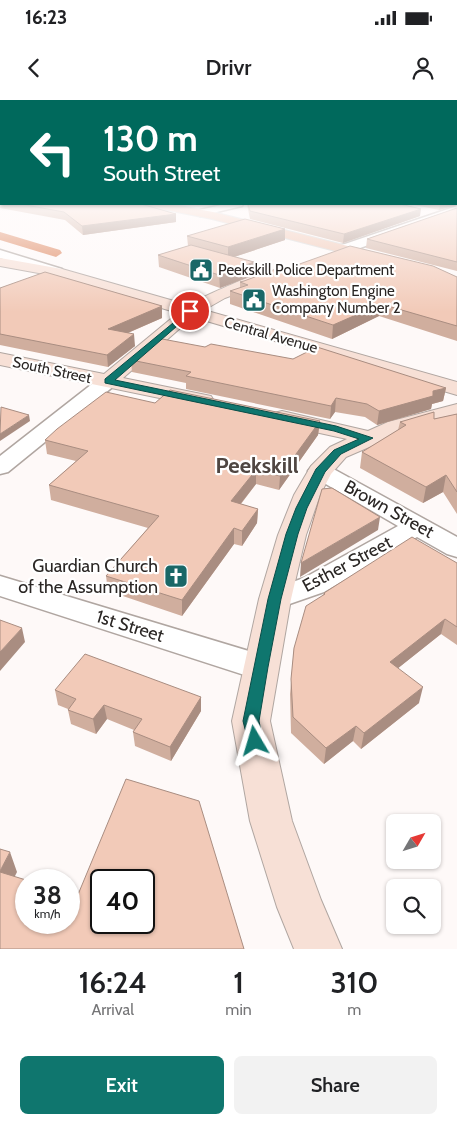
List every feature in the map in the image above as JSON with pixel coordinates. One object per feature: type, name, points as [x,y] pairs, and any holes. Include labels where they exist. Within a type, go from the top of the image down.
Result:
[{"type":"main road","points":[[278,233],[395,262]]},
{"type":"street","points":[[316,259],[383,233]]},
{"type":"street","name":"Central Avenue","points":[[0,254],[457,389]]},
{"type":"street","points":[[0,262],[57,272]]},
{"type":"street","points":[[0,467],[108,381],[190,311],[219,295],[290,269]]},
{"type":"street","points":[[32,281],[57,272]]},
{"type":"street","name":"South Street","points":[[0,359],[225,406]]},
{"type":"street","points":[[318,949],[300,907],[271,821],[251,721],[260,667],[275,599],[292,534],[307,495],[320,471],[338,452],[396,426],[457,411]]},
{"type":"street","points":[[264,414],[336,429],[368,438]]},
{"type":"street","name":"Brown Street","points":[[320,471],[457,548]]},
{"type":"street","name":"Esther Street","points":[[275,599],[314,585],[418,525]]},
{"type":"street","name":"1st Street","points":[[0,586],[260,667]]},
{"type":"building","points":[[199,233],[274,233],[228,247],[187,236]]},
{"type":"building","points":[[386,233],[457,233],[457,262],[367,239]]},
{"type":"building","points":[[191,245],[254,262],[219,275],[158,255]]},
{"type":"building","points":[[350,246],[433,266],[457,277],[457,326],[381,304],[333,325],[230,291],[248,285],[240,282],[276,269],[280,271]]},
{"type":"building","points":[[45,272],[162,306],[108,329],[134,334],[107,355],[0,334],[0,288]]},
{"type":"building","points":[[157,338],[205,347],[211,344],[293,359],[317,347],[446,388],[433,391],[433,396],[379,411],[367,404],[336,398],[331,406],[186,376],[191,372],[131,360]]},
{"type":"building","points":[[170,390],[320,421],[280,476],[256,470],[231,501],[258,509],[242,531],[234,528],[182,600],[106,576],[159,516],[49,485],[88,451],[45,440],[106,392],[155,403]]},
{"type":"building","points":[[1,407],[29,415],[0,434]]},
{"type":"building","points":[[434,412],[434,419],[457,414],[457,492],[446,475],[426,487],[362,452],[406,425],[400,422]]},
{"type":"building","points":[[332,488],[380,517],[301,563],[322,489]]},
{"type":"building","points":[[412,537],[457,563],[457,627],[445,619],[390,662],[423,687],[364,733],[356,726],[326,748],[293,717],[291,679],[294,648],[306,606]]},
{"type":"building","points":[[0,620],[22,628],[0,652]]},
{"type":"building","points":[[85,654],[201,697],[170,747],[133,732],[142,719],[104,705],[93,719],[68,710],[76,699],[55,690]]},
{"type":"building","points":[[126,779],[199,801],[244,949],[0,949],[0,872],[15,877],[15,934],[80,934],[80,890]]},
{"type":"building","points":[[0,849],[10,852],[0,871]]},
{"type":"waterway","points":[[0,236],[56,253]]},
{"type":"place","name":"Peekskill Police Department","points":[[201,270]]},
{"type":"place","name":"Washington Engine Company Number 2","points":[[254,300]]},
{"type":"place","name":"Guardian Church of the Assumption","points":[[176,576]]},
{"type":"district","name":"Peekskill","points":[[257,465]]},
{"type":"route","points":[[190,311],[108,381],[336,429],[368,438],[338,452],[320,471],[307,495],[292,534],[260,667],[251,721],[255,741]]}]
